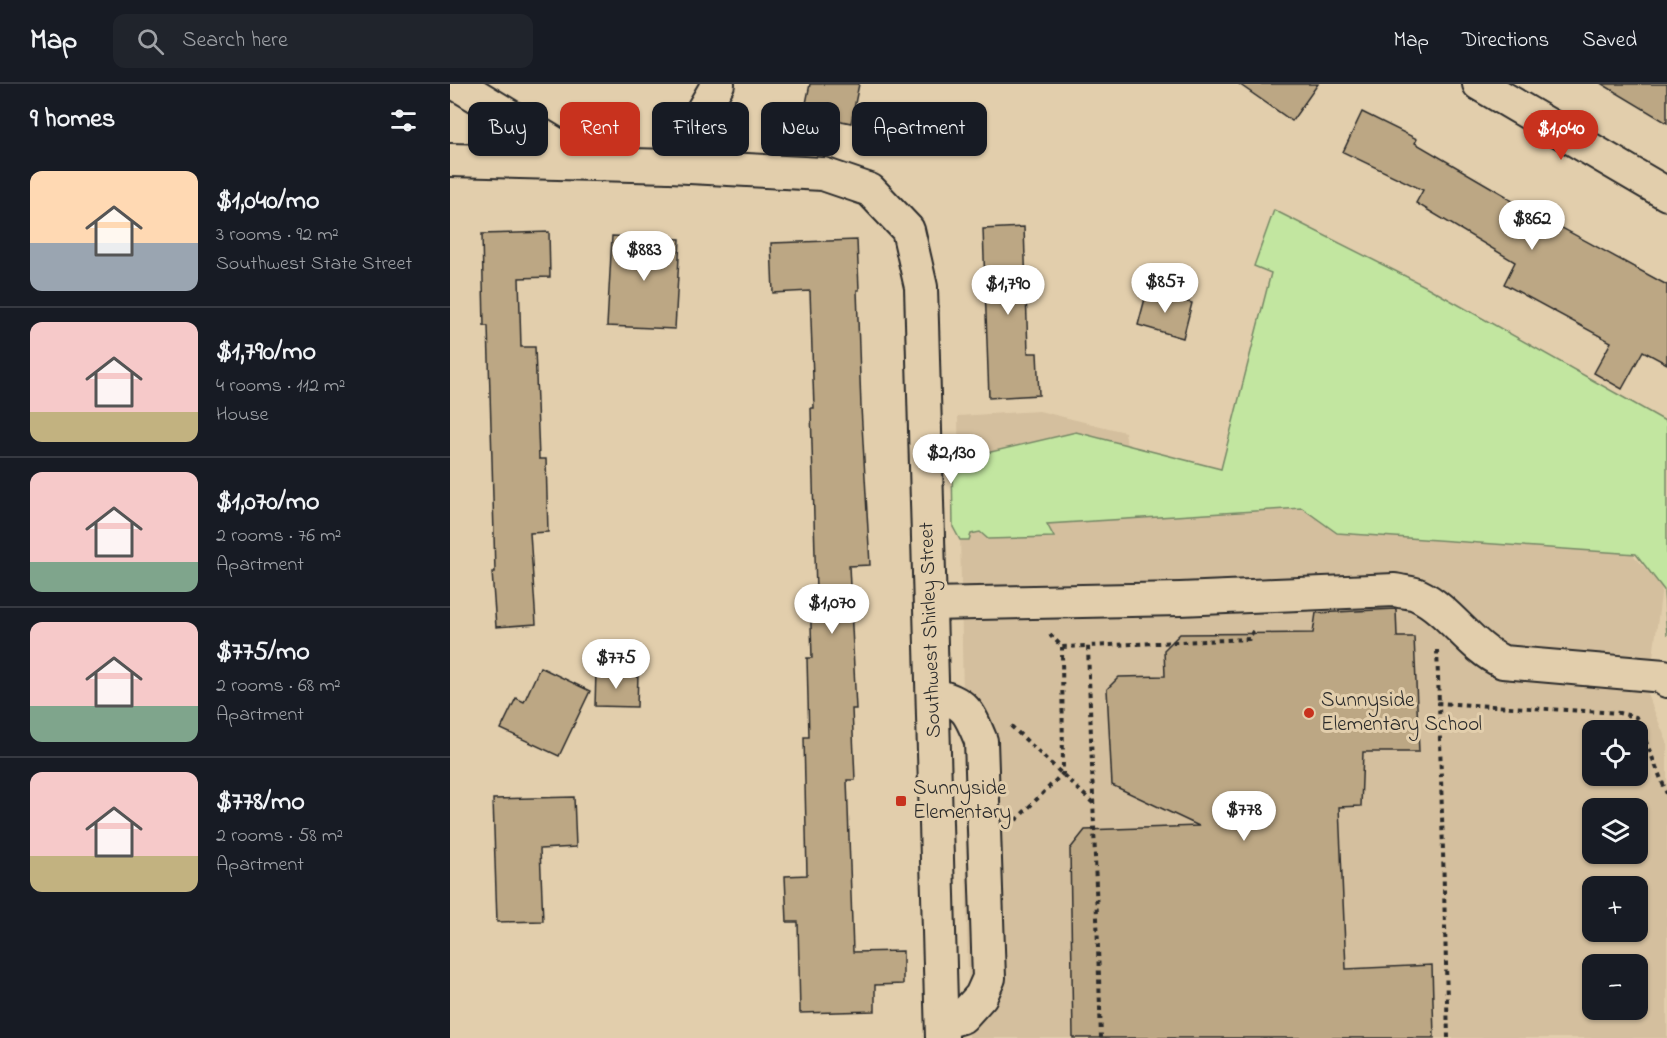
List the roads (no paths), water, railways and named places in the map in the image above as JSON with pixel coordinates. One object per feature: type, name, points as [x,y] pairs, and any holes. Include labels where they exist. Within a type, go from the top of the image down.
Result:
[{"type":"street","points":[[457,84],[588,163]]},
{"type":"street","points":[[670,165],[718,84]]},
{"type":"street","points":[[1479,84],[1667,194]]},
{"type":"street","name":"Southwest Shirley Street","points":[[450,159],[670,165],[823,174],[870,190],[908,230],[921,287],[942,1031]]},
{"type":"street","points":[[930,604],[1180,599],[1395,590],[1418,595],[1438,609],[1489,655],[1503,662],[1664,676],[1667,681]]},
{"type":"street","points":[[933,694],[956,701],[971,717],[981,741],[989,978],[981,996],[962,1017],[942,1031]]},
{"type":"place","name":"Sunnyside Elementary School","points":[[1309,713]]},
{"type":"place","name":"Sunnyside Elementary","points":[[901,801]]}]
